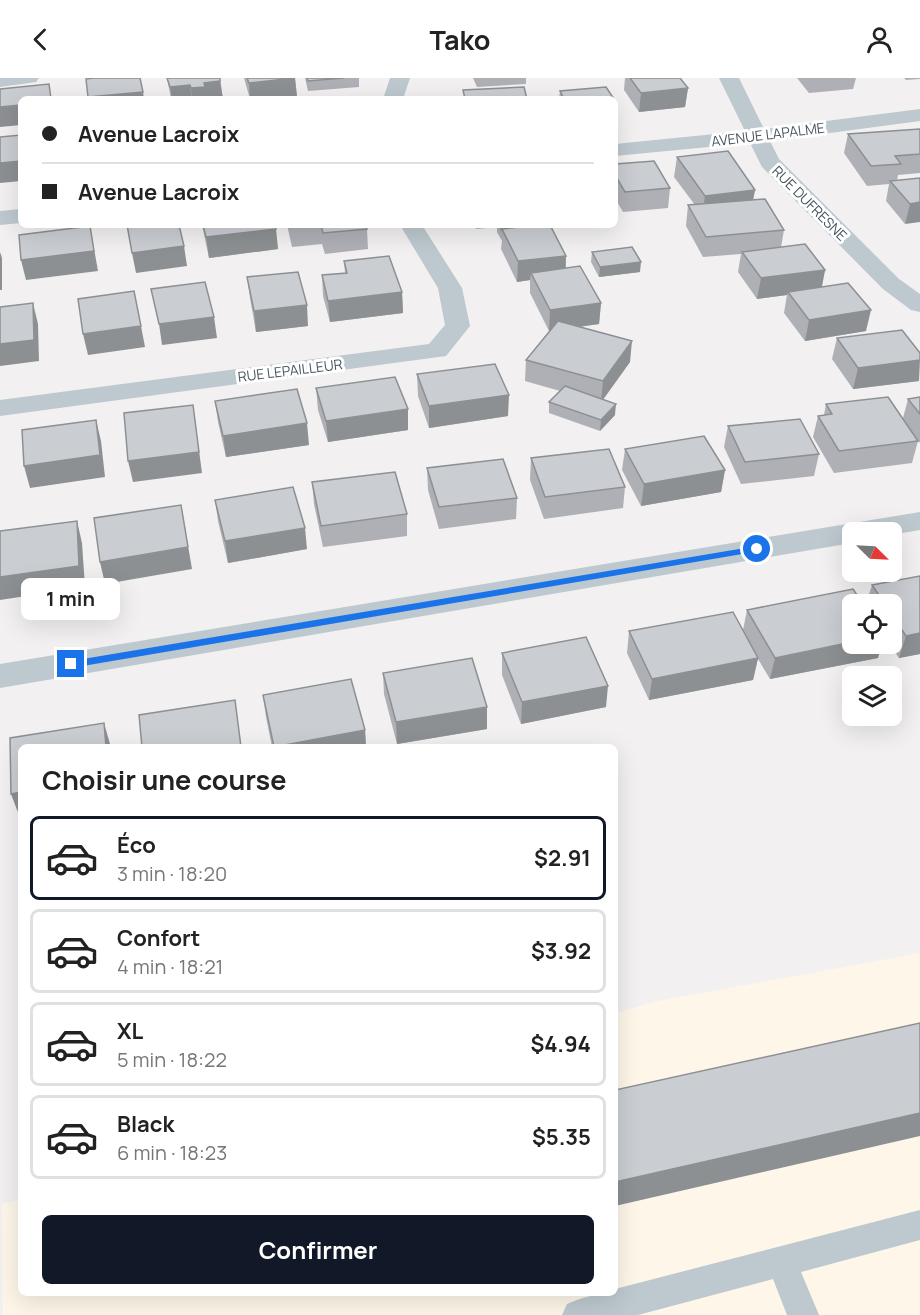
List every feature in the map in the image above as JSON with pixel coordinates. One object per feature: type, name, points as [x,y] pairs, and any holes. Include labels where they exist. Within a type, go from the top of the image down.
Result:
[{"type":"street","points":[[0,81],[29,78]]},
{"type":"street","points":[[394,96],[400,78]]},
{"type":"street","name":"RUE DUFRESNE","points":[[729,78],[770,162],[891,284],[920,305]]},
{"type":"street","name":"AVENUE LAPALME","points":[[618,150],[758,136],[920,115]]},
{"type":"street","points":[[0,218],[18,216]]},
{"type":"street","name":"RUE LEPAILLEUR","points":[[0,408],[437,351],[458,326],[450,288],[413,228]]},
{"type":"street","points":[[902,524],[920,521]]},
{"type":"street","points":[[0,676],[842,535]]},
{"type":"lane","points":[[578,1315],[920,1225]]},
{"type":"lane","points":[[782,1263],[803,1315]]},
{"type":"shaded area","points":[[920,953],[920,1315],[3,1315],[2,1204],[18,1200],[18,1296],[618,1296],[618,1013],[652,1002]]},
{"type":"building","points":[[140,78],[143,92],[88,96],[86,79]]},
{"type":"building","points":[[167,78],[220,78],[220,81],[204,83],[205,87],[191,88],[190,85],[170,87]]},
{"type":"building","points":[[247,78],[295,78],[249,83]]},
{"type":"building","points":[[307,78],[344,78],[308,81]]},
{"type":"building","points":[[630,78],[680,78],[688,88],[641,93]]},
{"type":"building","points":[[49,84],[51,96],[18,96],[18,105],[0,107],[0,89]]},
{"type":"building","points":[[524,87],[526,96],[464,96],[463,90]]},
{"type":"building","points":[[606,87],[612,96],[562,96],[560,91]]},
{"type":"building","points":[[920,129],[920,154],[895,156],[901,164],[871,166],[848,134]]},
{"type":"building","points":[[18,135],[18,161],[0,163],[0,137]]},
{"type":"building","points":[[728,151],[755,190],[705,196],[677,157]]},
{"type":"building","points":[[654,161],[670,188],[625,192],[618,180],[618,164]]},
{"type":"building","points":[[920,178],[920,202],[910,204],[890,181]]},
{"type":"building","points":[[765,199],[784,230],[706,237],[688,205]]},
{"type":"building","points":[[90,228],[94,251],[21,260],[19,235]]},
{"type":"building","points":[[128,228],[180,228],[184,246],[132,253]]},
{"type":"building","points":[[204,228],[276,229],[206,237]]},
{"type":"building","points":[[322,228],[367,229],[323,233]]},
{"type":"building","points":[[552,228],[566,256],[518,261],[502,229]]},
{"type":"building","points":[[805,244],[825,270],[761,278],[742,252]]},
{"type":"building","points":[[632,247],[641,262],[600,267],[592,252]]},
{"type":"building","points":[[389,256],[402,292],[328,301],[322,275],[347,273],[344,261]]},
{"type":"building","points":[[580,266],[601,303],[550,310],[531,273]]},
{"type":"building","points":[[298,272],[307,305],[254,311],[247,277]]},
{"type":"building","points":[[205,282],[214,317],[159,324],[151,289]]},
{"type":"building","points":[[848,283],[871,310],[809,320],[788,292]]},
{"type":"building","points":[[134,291],[141,326],[83,334],[78,299]]},
{"type":"building","points":[[33,303],[34,340],[0,344],[0,307]]},
{"type":"building","points":[[558,321],[632,341],[603,381],[526,360]]},
{"type":"building","points":[[902,330],[920,353],[920,360],[858,368],[837,338]]},
{"type":"building","points":[[495,364],[509,395],[429,406],[417,374]]},
{"type":"building","points":[[395,377],[408,409],[326,421],[316,388]]},
{"type":"building","points":[[565,386],[616,404],[601,420],[549,402]]},
{"type":"building","points":[[297,389],[307,423],[223,436],[215,401]]},
{"type":"building","points":[[888,397],[918,441],[839,451],[818,416],[832,414],[826,404]]},
{"type":"building","points":[[920,397],[920,414],[908,399]]},
{"type":"building","points":[[193,405],[199,452],[128,461],[124,413]]},
{"type":"building","points":[[800,419],[819,454],[745,462],[728,426]]},
{"type":"building","points":[[96,420],[100,455],[24,466],[22,430]]},
{"type":"building","points":[[704,436],[725,470],[644,484],[625,449]]},
{"type":"building","points":[[609,449],[625,487],[545,497],[531,458]]},
{"type":"building","points":[[503,459],[517,498],[439,507],[427,468]]},
{"type":"building","points":[[395,472],[407,514],[321,526],[312,482]]},
{"type":"building","points":[[293,487],[305,528],[225,541],[215,500]]},
{"type":"building","points":[[181,505],[188,547],[100,562],[94,518]]},
{"type":"building","points":[[77,521],[79,566],[0,577],[0,531]]},
{"type":"building","points":[[920,576],[920,633],[906,636],[902,630],[902,594],[878,594],[872,585],[902,582],[902,579]]},
{"type":"building","points":[[853,589],[856,594],[842,594],[842,644],[775,658],[747,610]]},
{"type":"building","points":[[733,612],[758,658],[652,679],[629,631]]},
{"type":"building","points":[[586,637],[608,686],[522,702],[502,653]]},
{"type":"building","points":[[472,658],[487,707],[396,722],[383,673]]},
{"type":"building","points":[[351,679],[365,730],[290,744],[273,744],[263,695]]},
{"type":"building","points":[[235,700],[241,744],[142,744],[139,715]]},
{"type":"building","points":[[104,723],[106,744],[18,744],[18,793],[11,794],[10,738]]},
{"type":"building","points":[[920,1023],[920,1113],[618,1181],[618,1089]]},
{"type":"route","points":[[71,664],[757,549]]}]
